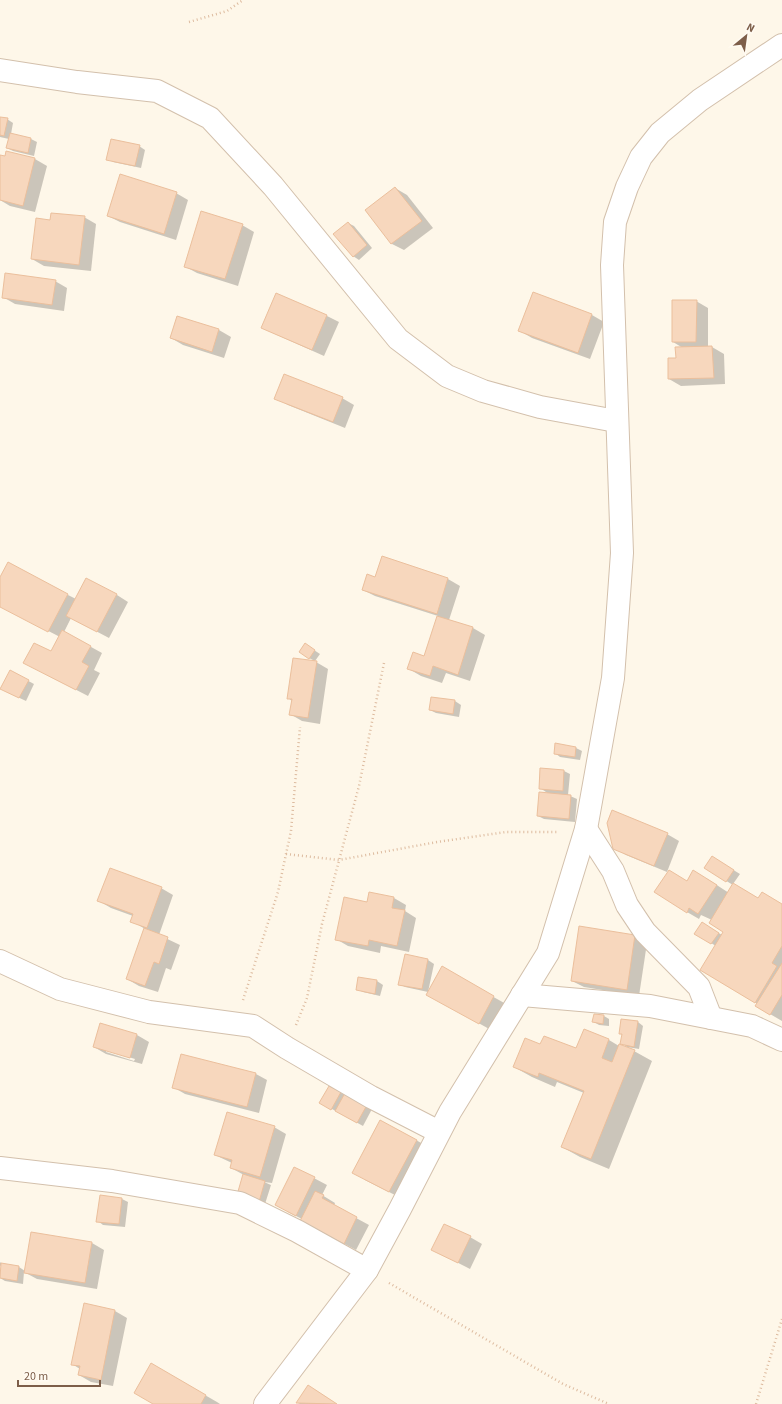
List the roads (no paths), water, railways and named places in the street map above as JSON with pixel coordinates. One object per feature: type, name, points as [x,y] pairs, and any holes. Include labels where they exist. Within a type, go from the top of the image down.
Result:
[{"type":"street","points":[[265,1404],[367,1270],[450,1112],[548,953],[586,828],[613,678],[616,650],[622,553],[616,422],[612,266],[616,222],[627,187],[641,157],[660,133],[700,100],[782,45]]},
{"type":"street","points":[[0,70],[77,82],[157,91],[210,118],[273,186],[398,338],[447,376],[483,391],[540,407],[616,422]]},
{"type":"street","points":[[586,828],[613,871],[627,905],[646,932],[699,987],[711,1018]]},
{"type":"street","points":[[0,961],[60,989],[149,1012],[253,1026],[287,1048],[372,1097],[439,1132]]},
{"type":"street","points":[[522,995],[650,1006],[752,1026],[782,1040]]},
{"type":"street","points":[[0,1168],[112,1181],[240,1203],[298,1231],[367,1270]]}]
